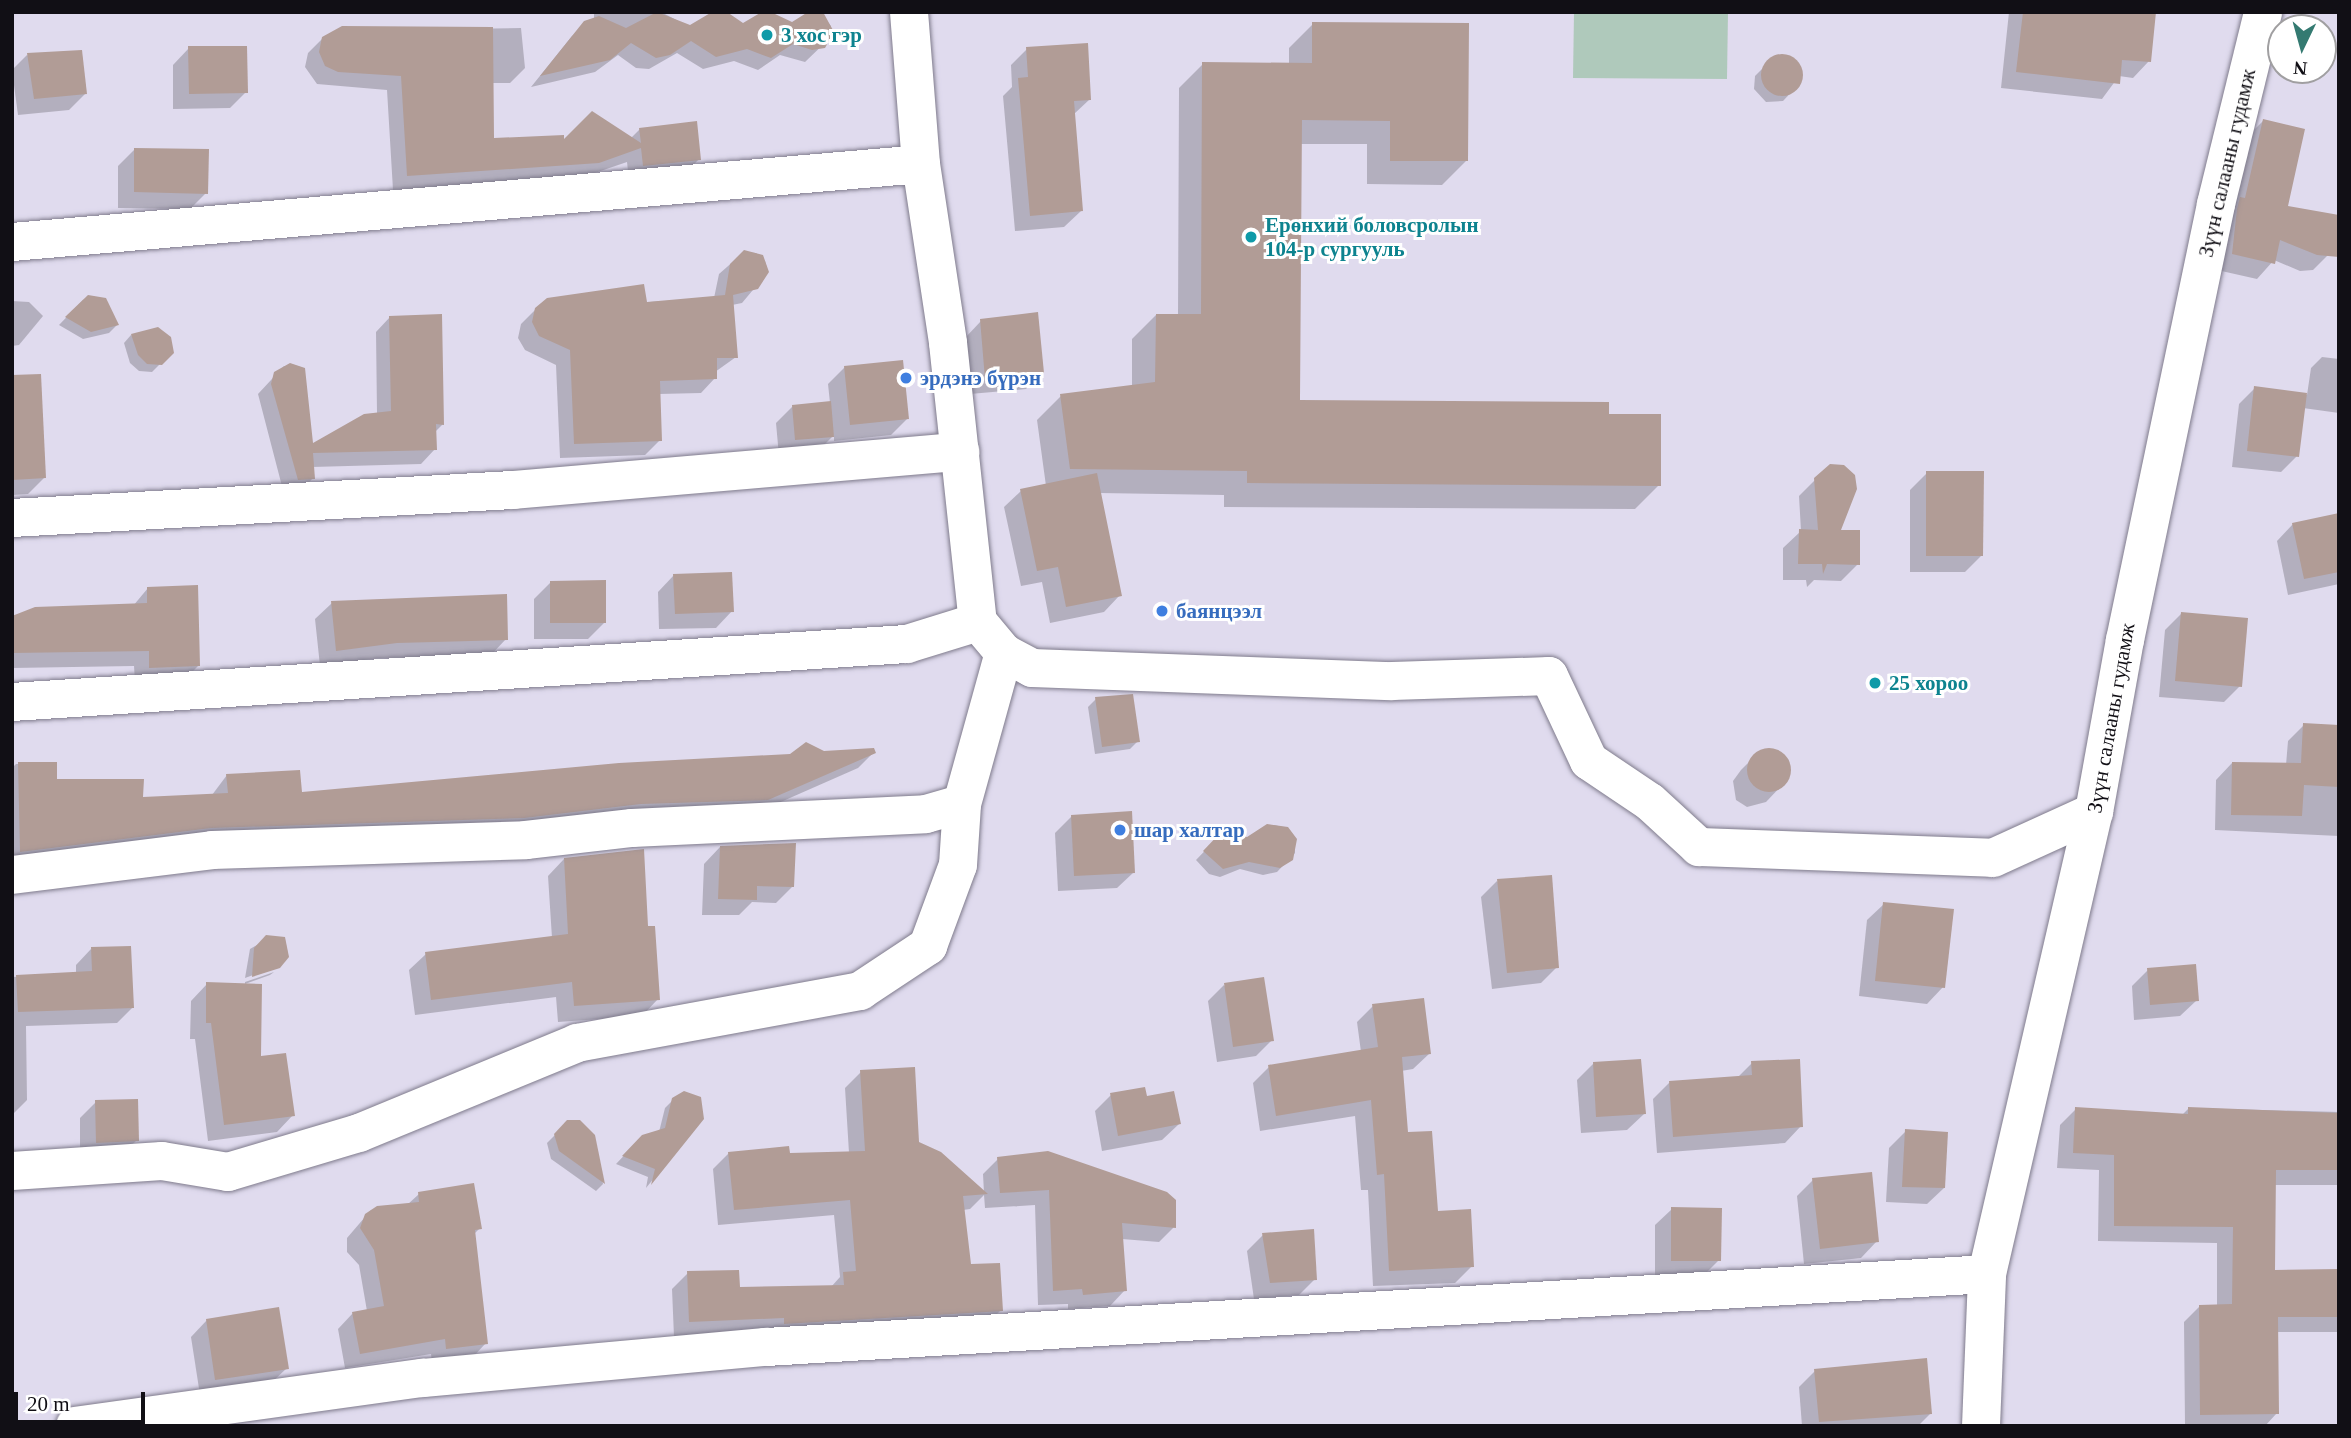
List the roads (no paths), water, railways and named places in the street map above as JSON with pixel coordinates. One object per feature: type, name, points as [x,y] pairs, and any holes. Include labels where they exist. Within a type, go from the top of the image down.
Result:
[{"type":"street","points":[[909,12],[921,163],[960,452],[978,622],[1004,653],[1032,668],[1392,681],[1549,676],[1590,761],[1650,802],[1699,847],[1993,858],[2094,812]]},
{"type":"street","name":"Зүүн салааны гудамж","points":[[1981,1426],[1987,1274],[2094,812],[2125,640],[2213,218],[2263,12]]},
{"type":"street","points":[[12,242],[921,163]]},
{"type":"street","points":[[12,517],[513,490],[960,452]]},
{"type":"street","points":[[12,702],[907,644],[978,622]]},
{"type":"street","points":[[12,1171],[162,1161],[228,1172],[359,1133],[576,1043],[860,991],[928,946],[958,865],[962,804],[1004,653]]},
{"type":"street","points":[[12,875],[212,850],[526,840],[632,828],[926,814],[962,804]]},
{"type":"street","points":[[75,1426],[423,1378],[766,1347],[1987,1274]]},
{"type":"place","name":"3 хос гэр","points":[[767,35]]},
{"type":"place","name":"Ерөнхий боловсролын 104-р сургууль","points":[[1251,237]]},
{"type":"place","name":"эрдэнэ бүрэн","points":[[906,378]]},
{"type":"place","name":"баянцээл","points":[[1162,611]]},
{"type":"place","name":"25 хороо","points":[[1875,683]]},
{"type":"place","name":"шар халтар","points":[[1120,830]]}]
